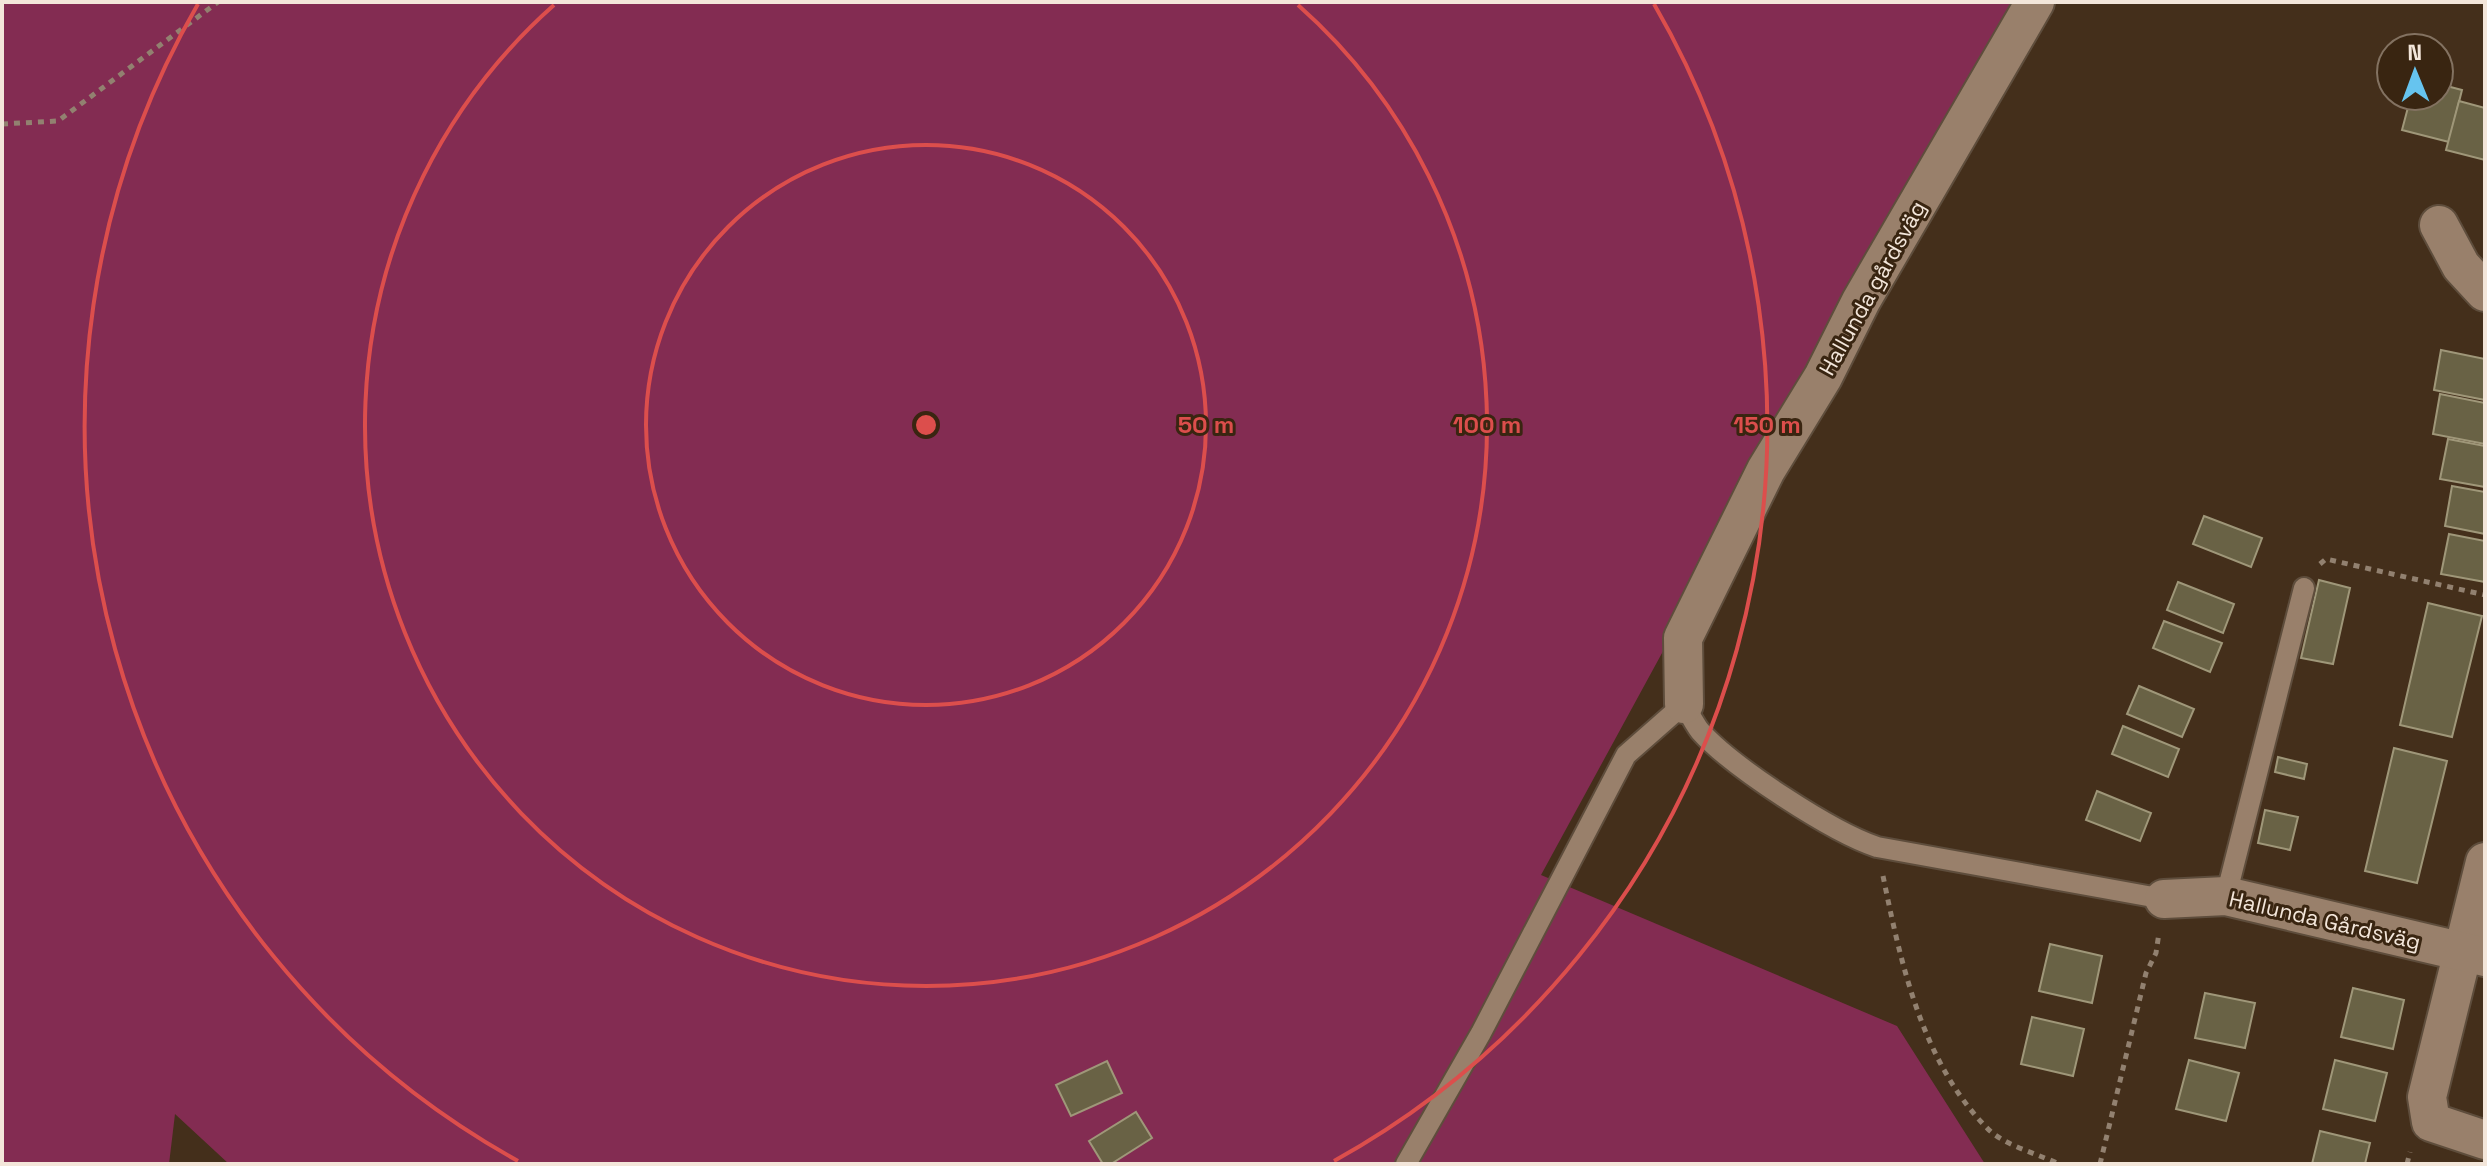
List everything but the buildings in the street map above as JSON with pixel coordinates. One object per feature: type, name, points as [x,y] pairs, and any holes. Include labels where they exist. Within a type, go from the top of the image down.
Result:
[{"type":"street","name":"Hallunda gårdsväg","points":[[1684,704],[1683,638],[1766,470],[1823,377],[1861,301],[2035,2]]},
{"type":"street","points":[[2439,225],[2461,266],[2485,292]]},
{"type":"street","points":[[2485,862],[2474,955],[2427,1097],[2431,1122],[2485,1140]]},
{"type":"street","name":"Hallunda Gårdsväg","points":[[2164,899],[2226,896],[2474,955]]},
{"type":"lane","points":[[2226,896],[2304,588]]},
{"type":"lane","points":[[1406,1164],[1481,1033],[1626,755],[1684,704],[1699,729],[1730,759],[1850,838],[1877,847],[2164,899]]},
{"type":"path","points":[[2,124],[58,121],[218,2]]},
{"type":"path","points":[[2304,588],[2326,559],[2485,595]]},
{"type":"path","points":[[1877,847],[1902,969],[1944,1073],[1989,1131],[2059,1164]]},
{"type":"path","points":[[2100,1164],[2146,973],[2156,953],[2164,899]]},
{"type":"shaded area","points":[[2,2],[2017,2],[1541,875],[1897,1026],[1985,1164],[229,1164],[175,1114],[169,1164],[2,1164]]}]
